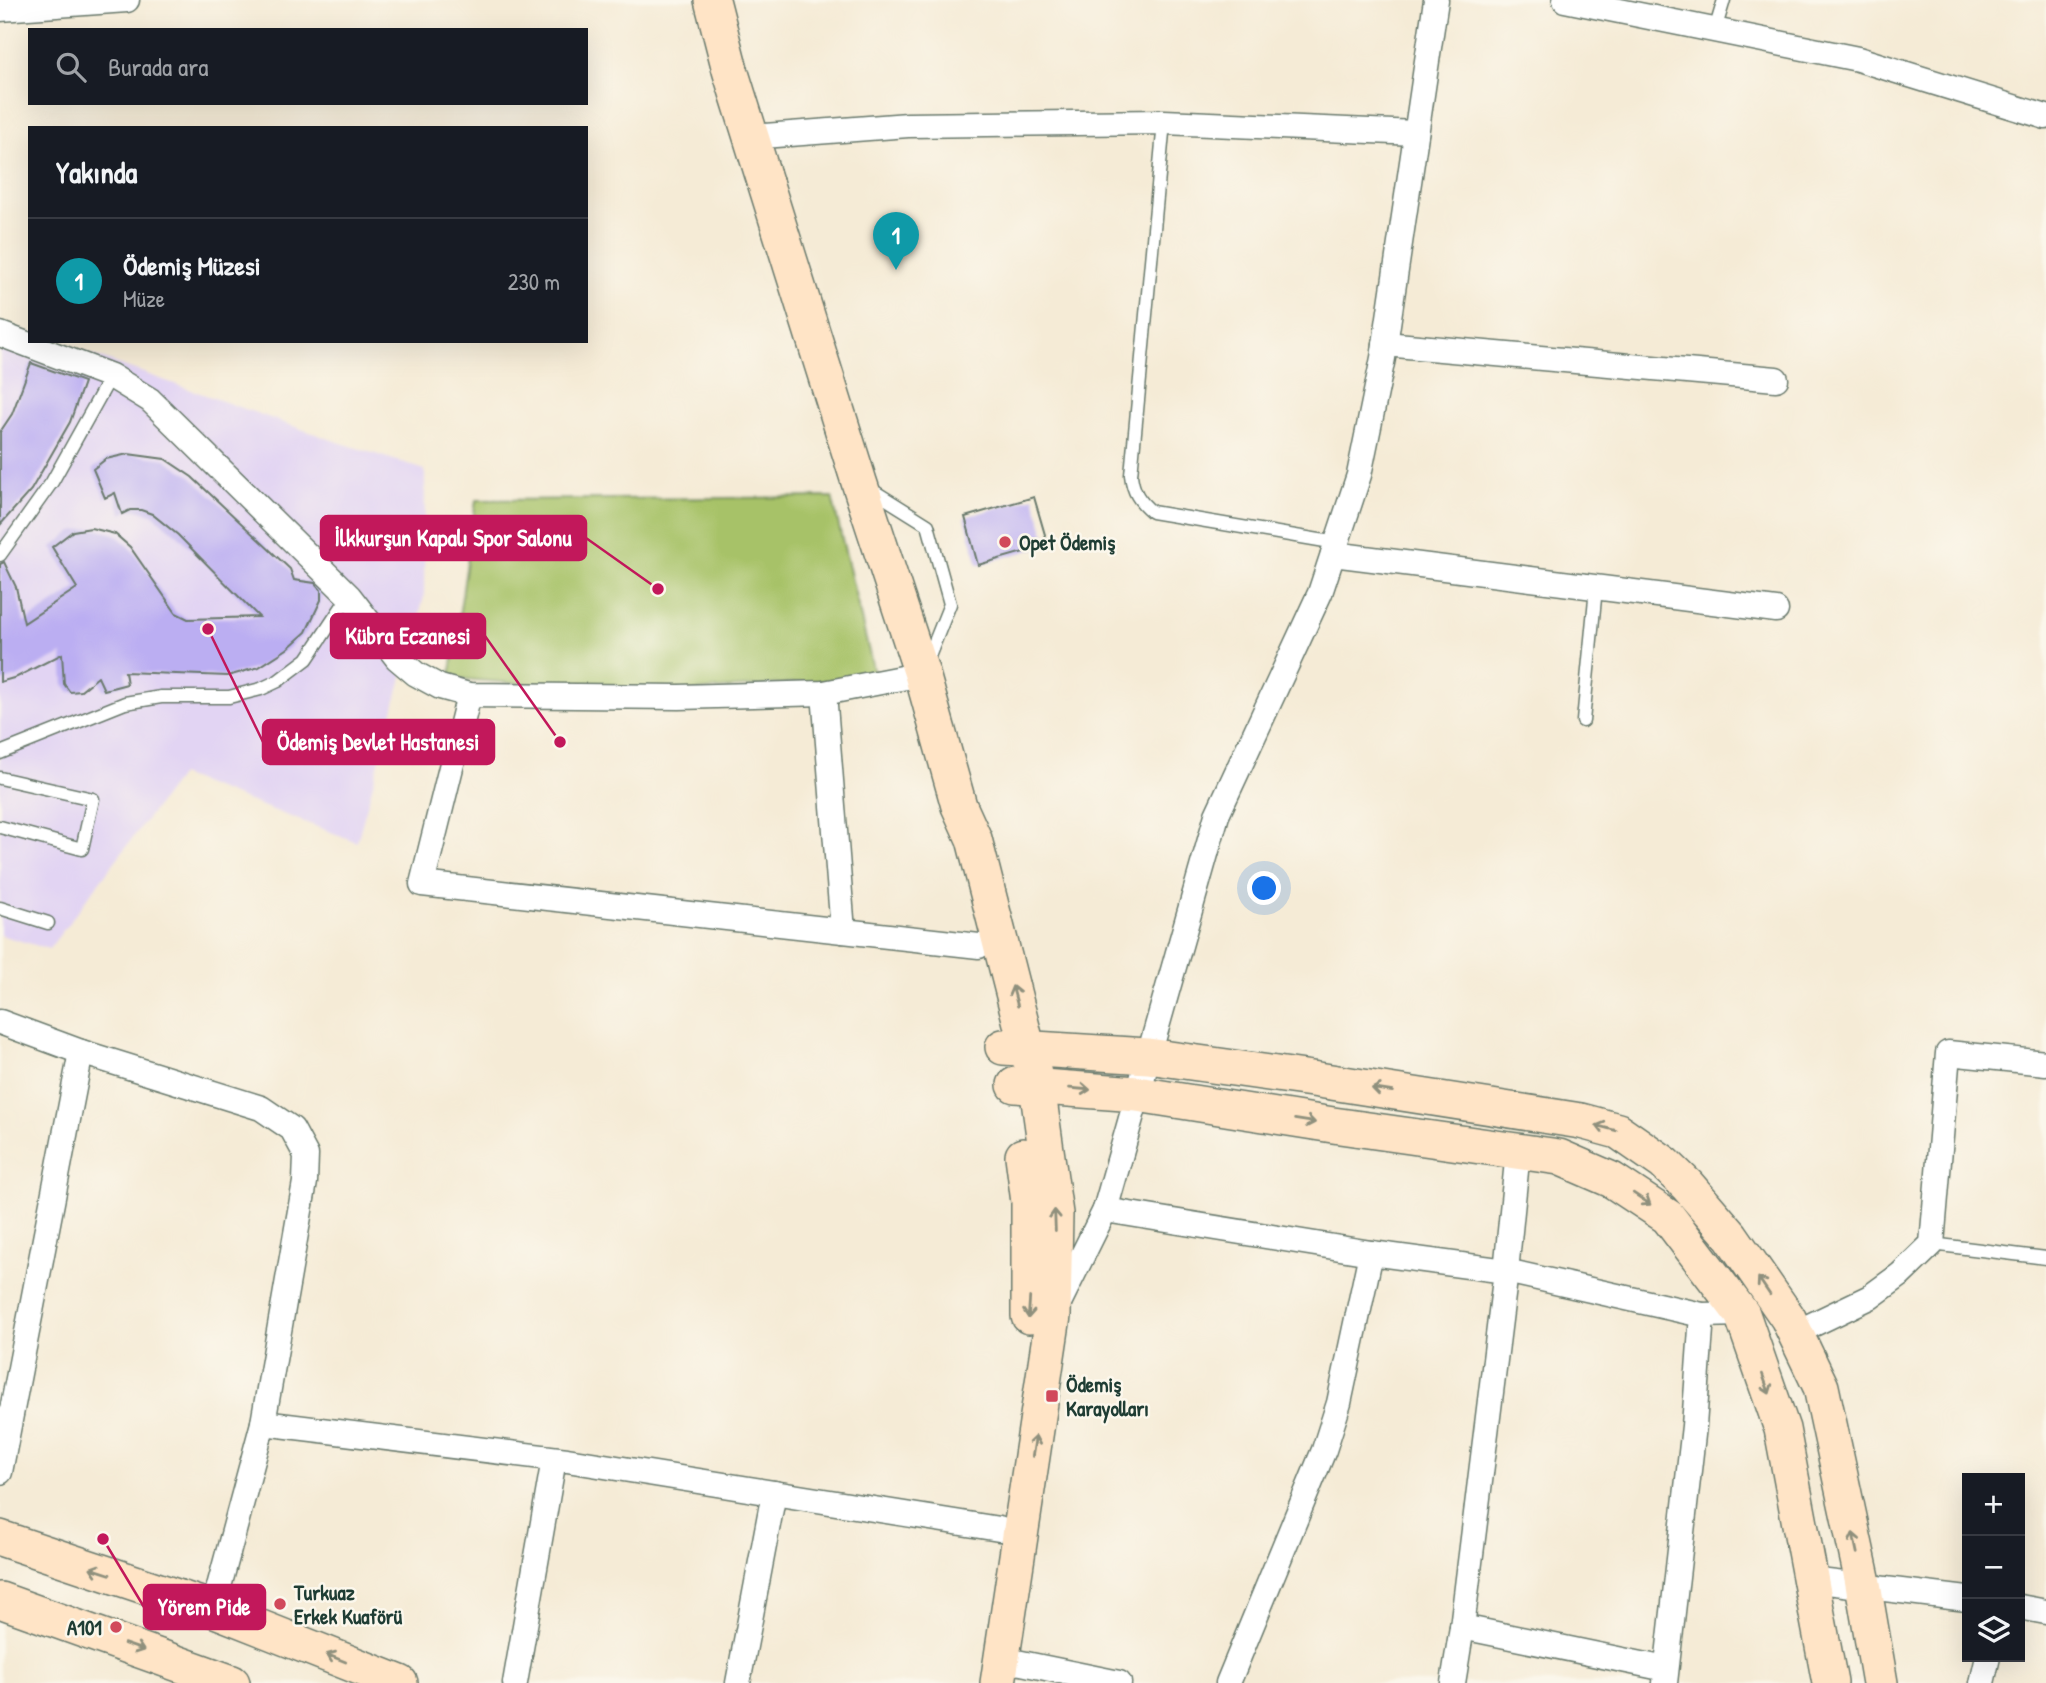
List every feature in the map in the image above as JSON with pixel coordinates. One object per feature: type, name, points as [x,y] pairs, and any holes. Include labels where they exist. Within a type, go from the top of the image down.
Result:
[{"type":"main road","points":[[712,0],[730,70],[922,674],[960,806],[974,839],[1016,1048],[1055,1214],[1053,1316],[1000,1671]]},
{"type":"main road","points":[[960,806],[957,849],[979,946],[1016,1048]]},
{"type":"main road","points":[[1016,1048],[1148,1056],[1581,1121],[1618,1131],[1664,1163],[1731,1236],[1788,1318],[1821,1387],[1880,1683]]},
{"type":"main road","points":[[1024,1085],[1137,1094],[1559,1157],[1602,1175],[1668,1217],[1741,1314],[1782,1429],[1830,1683]]},
{"type":"main road","points":[[974,1683],[1030,1308],[1029,1202],[1017,1107],[1024,1085]]},
{"type":"main road","points":[[0,1538],[213,1609],[400,1683]]},
{"type":"main road","points":[[0,1600],[232,1683]]},
{"type":"street","points":[[0,9],[127,0]]},
{"type":"street","points":[[1053,1316],[1105,1210],[1217,815],[1320,593],[1359,475],[1385,344],[1436,0]]},
{"type":"street","points":[[1565,0],[1858,59],[2046,117]]},
{"type":"street","points":[[751,136],[908,125],[1164,122],[1416,133]]},
{"type":"street","points":[[0,334],[111,376],[132,387],[167,414],[349,596],[397,658],[416,674],[440,687],[469,695],[679,698],[824,693],[922,674]]},
{"type":"street","points":[[1385,344],[1776,379]]},
{"type":"street","points":[[1335,549],[1596,588],[1776,610]]},
{"type":"street","points":[[824,693],[843,931]]},
{"type":"street","points":[[469,695],[422,884],[979,946]]},
{"type":"street","points":[[0,1022],[81,1052],[261,1108],[292,1129],[306,1155],[305,1182],[263,1423],[213,1609]]},
{"type":"street","points":[[0,1472],[81,1052]]},
{"type":"street","points":[[1795,1333],[1870,1297],[1900,1275],[1932,1244],[1948,1054],[2046,1063]]},
{"type":"street","points":[[1453,1683],[1506,1271],[1518,1151]]},
{"type":"street","points":[[1105,1210],[1371,1253],[1506,1271],[1702,1315],[1741,1314]]},
{"type":"street","points":[[1228,1683],[1324,1450],[1339,1403],[1371,1253]]},
{"type":"street","points":[[1462,1627],[1665,1676],[1694,1426],[1702,1315]]},
{"type":"street","points":[[263,1423],[554,1459],[999,1529]]},
{"type":"street","points":[[515,1683],[554,1459]]},
{"type":"street","points":[[738,1683],[774,1493]]},
{"type":"street","points":[[1811,1580],[1962,1598]]},
{"type":"street","points":[[2025,1608],[2046,1612]]},
{"type":"street","points":[[1982,1683],[1987,1662]]},
{"type":"street","points":[[1000,1671],[1119,1683]]},
{"type":"lane","points":[[1715,30],[1724,0]]},
{"type":"lane","points":[[1164,122],[1131,475],[1137,497],[1152,512],[1335,549]]},
{"type":"lane","points":[[0,555],[52,482],[111,376]]},
{"type":"lane","points":[[859,482],[928,524],[950,604],[922,674]]},
{"type":"lane","points":[[1583,721],[1596,588]]},
{"type":"lane","points":[[0,753],[125,704],[161,697],[229,697],[261,689],[278,681],[307,659],[349,596]]},
{"type":"lane","points":[[0,778],[93,799],[82,849],[0,827]]},
{"type":"lane","points":[[0,908],[48,923]]},
{"type":"lane","points":[[1932,1244],[2046,1258]]},
{"type":"shaded area","points":[[0,322],[28,332],[28,343],[59,343],[335,441],[425,470],[424,597],[357,842],[180,775],[49,949],[0,935]]},
{"type":"green space","points":[[832,497],[875,677],[653,694],[450,678],[476,500]]},
{"type":"building","points":[[31,363],[84,382],[70,422],[31,490],[0,525],[0,432],[12,414]]},
{"type":"building","points":[[128,454],[165,459],[192,477],[290,569],[294,580],[315,583],[321,590],[321,600],[306,632],[287,649],[259,667],[228,676],[125,672],[127,684],[104,690],[98,677],[81,691],[70,692],[64,684],[62,654],[17,677],[0,682],[0,564],[4,562],[16,587],[24,623],[77,588],[52,547],[73,531],[91,528],[115,534],[130,547],[176,613],[188,619],[259,617],[178,535],[152,514],[130,510],[122,514],[115,493],[105,498],[93,469],[106,459]]},
{"type":"building","points":[[1034,497],[1048,545],[978,565],[965,517]]},
{"type":"place","name":"Ödemiş Müzesi","points":[[896,270]]},
{"type":"place","name":"Opet Ödemiş","points":[[1005,542]]},
{"type":"place","name":"İlkkurşun Kapalı Spor Salonu","points":[[658,589]]},
{"type":"place","name":"Ödemiş Devlet Hastanesi","points":[[208,629]]},
{"type":"place","name":"Kübra Eczanesi","points":[[560,742]]},
{"type":"place","name":"Ödemiş Karayolları","points":[[1052,1396]]},
{"type":"place","name":"Yörem Pide","points":[[103,1539]]},
{"type":"place","name":"Turkuaz Erkek Kuaförü","points":[[280,1604]]},
{"type":"place","name":"A101","points":[[116,1627]]}]
